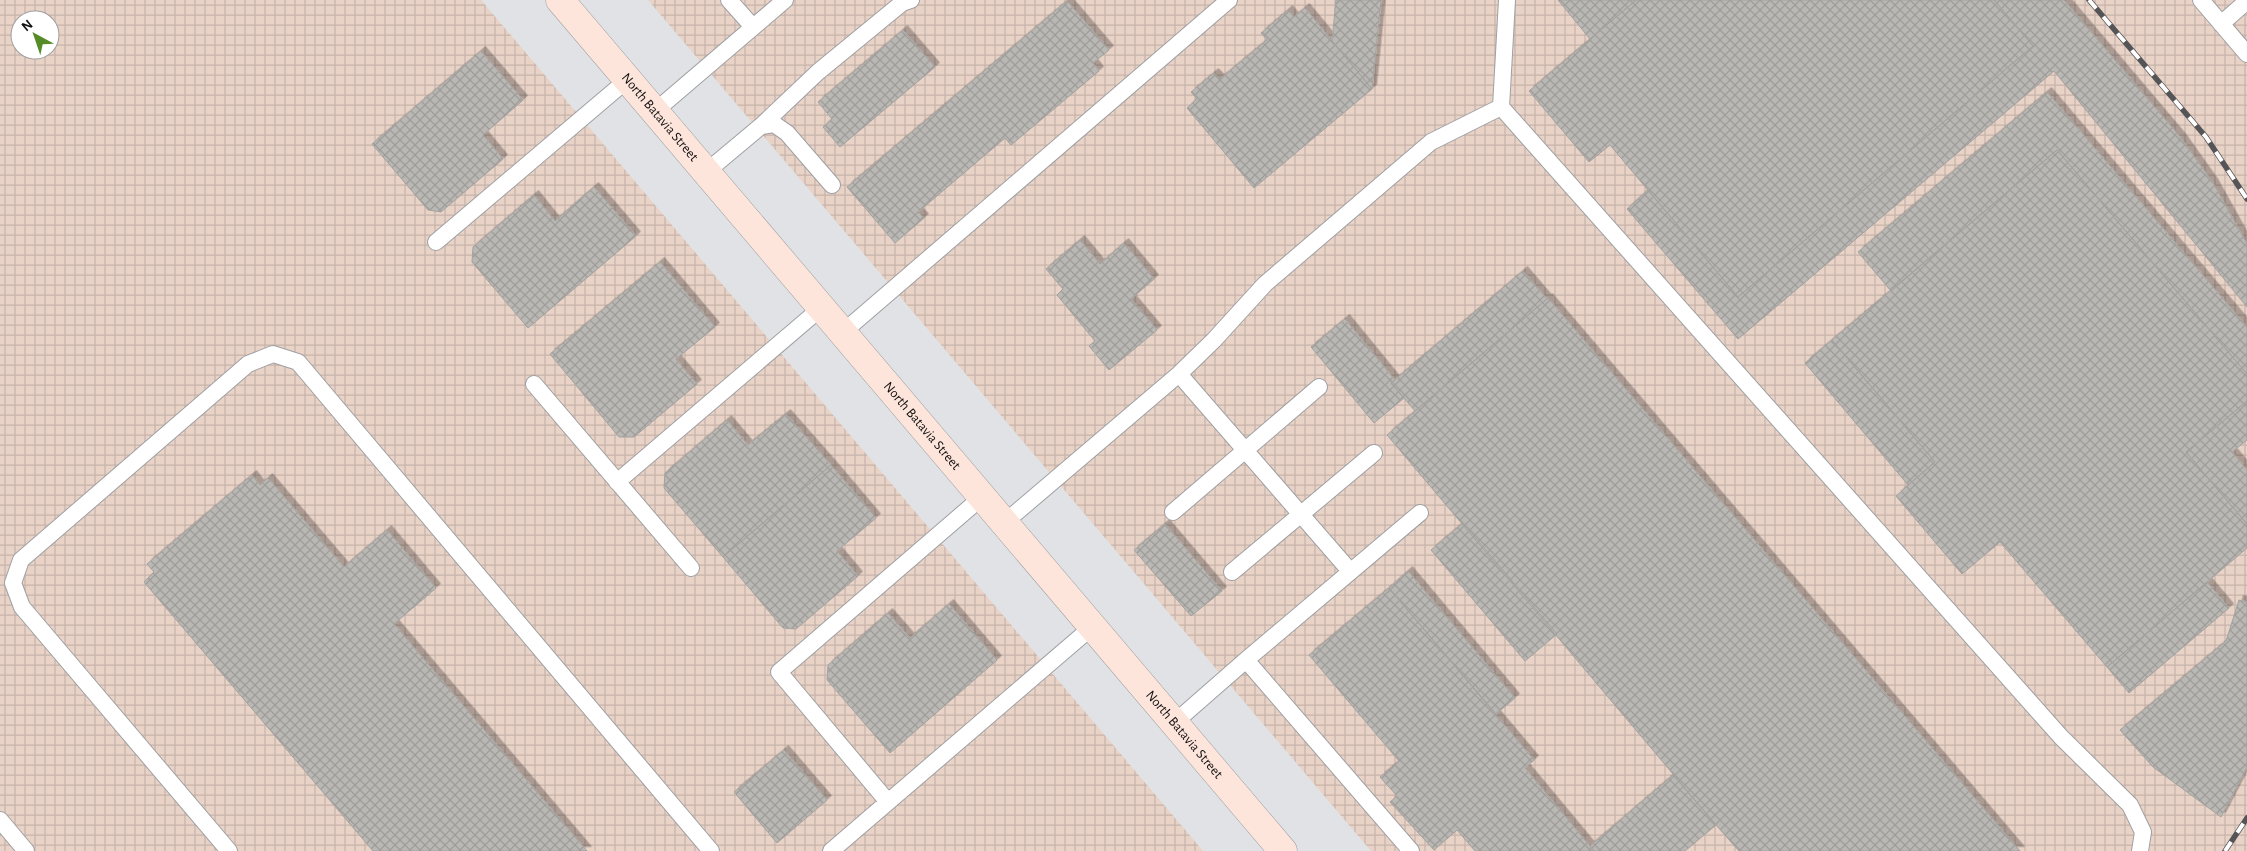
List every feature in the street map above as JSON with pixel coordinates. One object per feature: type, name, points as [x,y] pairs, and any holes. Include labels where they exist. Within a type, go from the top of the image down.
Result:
[{"type":"main road","name":"North Batavia Street","points":[[560,0],[1283,851]]},
{"type":"lane","points":[[729,0],[753,28]]},
{"type":"lane","points":[[654,112],[785,0]]},
{"type":"lane","points":[[706,172],[761,126],[818,72],[902,3],[911,0]]},
{"type":"lane","points":[[842,333],[1229,0]]},
{"type":"lane","points":[[1507,0],[1501,107],[2061,737],[2130,804],[2143,832],[2140,851]]},
{"type":"lane","points":[[2201,0],[2247,54]]},
{"type":"lane","points":[[2221,24],[2247,1]]},
{"type":"lane","points":[[436,242],[627,80]]},
{"type":"lane","points":[[1004,523],[1180,374],[1265,284],[1431,142],[1501,107]]},
{"type":"lane","points":[[761,126],[774,124],[787,133],[832,185]]},
{"type":"lane","points":[[617,482],[821,308]]},
{"type":"lane","points":[[229,851],[22,608],[13,583],[21,560],[248,364],[273,354],[298,362],[708,850]]},
{"type":"lane","points":[[1180,374],[1350,571]]},
{"type":"lane","points":[[534,384],[691,568]]},
{"type":"lane","points":[[1173,512],[1319,387]]},
{"type":"lane","points":[[1232,572],[1374,453]]},
{"type":"lane","points":[[888,802],[779,672],[982,497]]},
{"type":"lane","points":[[1174,723],[1420,513]]},
{"type":"lane","points":[[830,851],[1092,627]]},
{"type":"lane","points":[[1246,660],[1411,851]]},
{"type":"lane","points":[[0,820],[26,851]]},
{"type":"shaded area","points":[[0,0],[481,0],[1203,851],[0,851]]},
{"type":"shaded area","points":[[648,0],[2247,0],[2247,851],[1371,851]]},
{"type":"building","points":[[1336,0],[1381,0],[1372,89],[1332,41]]},
{"type":"building","points":[[1558,0],[1636,0],[1590,39]]},
{"type":"building","points":[[1636,0],[1994,0],[2033,46],[1738,297],[1610,145],[1589,162],[1529,91]]},
{"type":"building","points":[[1994,0],[2064,0],[2181,138],[2213,183],[2247,244],[2247,307],[2054,71],[1738,339],[1627,209],[1648,190],[1738,297],[2033,46]]},
{"type":"building","points":[[1067,1],[1109,50],[1093,63],[1099,71],[1011,145],[1005,138],[918,212],[924,218],[895,243],[847,187]]},
{"type":"building","points":[[1305,8],[1372,89],[1254,188],[1187,108],[1197,99],[1191,92],[1214,73],[1220,79],[1267,40],[1261,33],[1288,10],[1294,17]]},
{"type":"building","points":[[903,30],[935,67],[840,147],[823,127],[832,119],[818,102]]},
{"type":"building","points":[[481,51],[523,100],[483,135],[503,159],[441,212],[428,210],[372,144]]},
{"type":"building","points":[[2047,92],[2247,327],[2247,374],[2057,150],[1891,291],[1858,252]]},
{"type":"building","points":[[2057,150],[2247,374],[2247,401],[2186,452],[2247,524],[2247,548],[2107,667],[2000,542],[1962,574],[1896,496],[1935,462],[1832,340]]},
{"type":"building","points":[[594,187],[636,236],[528,328],[472,262],[473,247],[534,195],[555,221]]},
{"type":"building","points":[[1080,240],[1100,264],[1124,243],[1154,279],[1131,299],[1157,330],[1109,370],[1089,346],[1095,341],[1057,295],[1063,289],[1046,269]]},
{"type":"building","points":[[660,262],[715,327],[676,359],[697,384],[634,437],[619,437],[550,354]]},
{"type":"building","points":[[1523,271],[1547,299],[1415,411],[1391,383]]},
{"type":"building","points":[[1548,298],[2020,851],[1739,851],[1716,825],[1387,435]]},
{"type":"building","points":[[1345,319],[1395,380],[1391,383],[1404,398],[1374,423],[1311,347]]},
{"type":"building","points":[[1832,340],[1935,462],[1908,485],[1805,363]]},
{"type":"building","points":[[2247,401],[2247,440],[2232,452],[2247,470],[2247,524],[2186,452]]},
{"type":"building","points":[[786,414],[831,465],[723,557],[664,488],[665,473],[727,420],[748,445]]},
{"type":"building","points":[[831,465],[876,518],[837,551],[858,576],[796,629],[783,628],[723,557]]},
{"type":"building","points":[[252,475],[260,485],[268,478],[344,567],[387,530],[436,588],[394,624],[587,851],[373,851],[144,582],[154,572],[147,564]]},
{"type":"building","points":[[1463,523],[1557,634],[1525,661],[1431,550]]},
{"type":"building","points":[[1165,524],[1222,591],[1191,616],[1134,550]]},
{"type":"building","points":[[1408,571],[1515,698],[1496,714],[1389,588]]},
{"type":"building","points":[[2207,582],[2229,608],[2129,693],[2107,667]]},
{"type":"building","points":[[1389,588],[1534,760],[1525,768],[1594,851],[1475,851],[1457,830],[1434,850],[1390,802],[1397,796],[1380,777],[1399,761],[1309,655]]},
{"type":"building","points":[[2239,600],[2247,602],[2247,767],[2221,817],[2153,767],[2120,730],[2226,641]]},
{"type":"building","points":[[949,604],[997,660],[890,753],[827,680],[828,665],[888,613],[910,638]]},
{"type":"building","points":[[784,750],[827,800],[777,843],[734,792]]},
{"type":"building","points":[[1673,775],[1716,825],[1685,851],[1594,851],[1590,846]]},
{"type":"railway","points":[[2089,0],[2206,137],[2247,199]]},
{"type":"railway","points":[[2225,851],[2247,818]]}]
